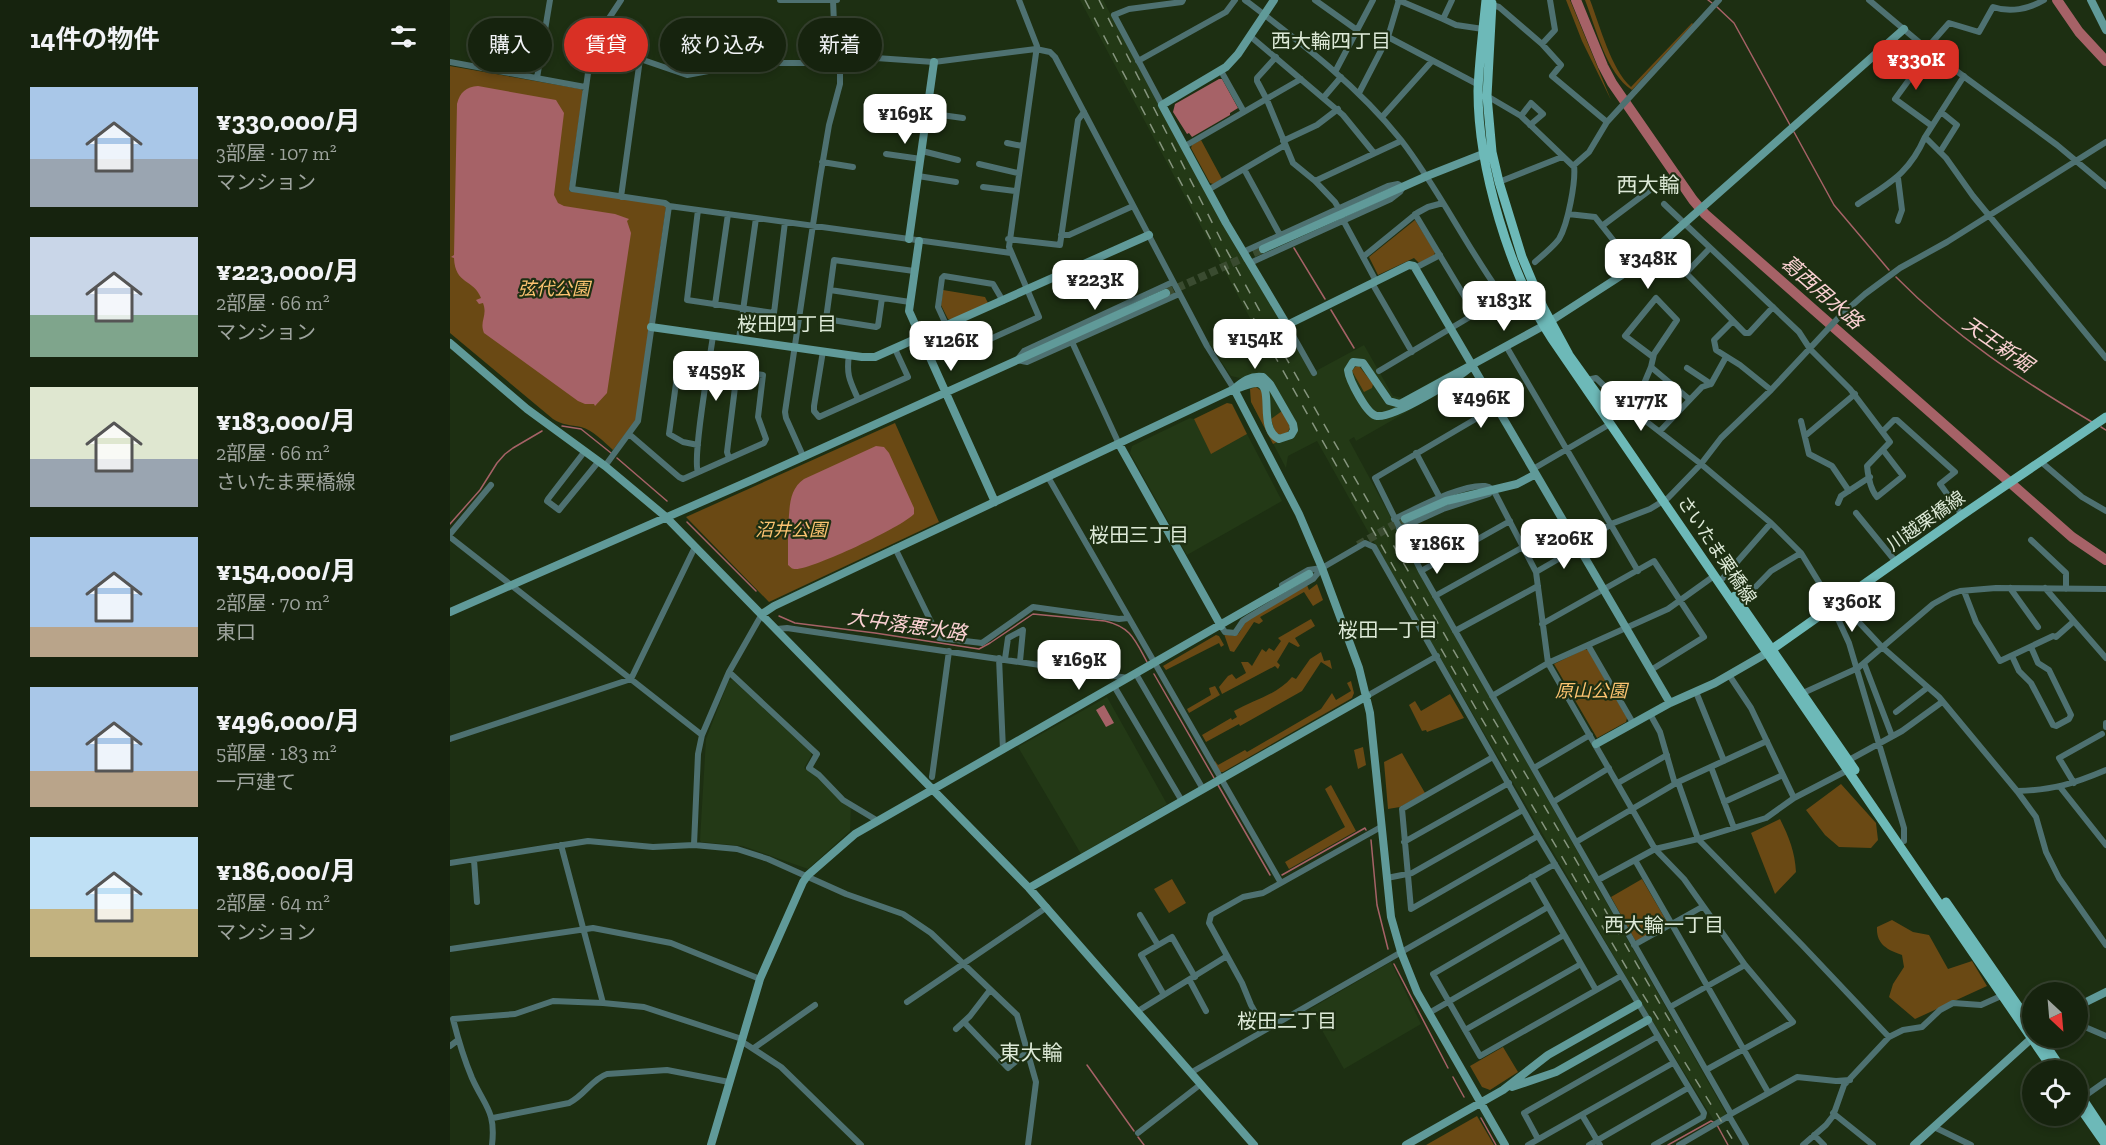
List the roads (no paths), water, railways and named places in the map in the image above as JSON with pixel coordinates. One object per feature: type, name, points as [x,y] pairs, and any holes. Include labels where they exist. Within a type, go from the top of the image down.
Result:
[{"type":"main road","name":"さいたま栗橋線","points":[[1492,3],[1484,29],[1479,85],[1491,187],[1505,236],[1523,285],[1546,323],[1610,424],[1666,500]]},
{"type":"main road","name":"さいたま栗橋線","points":[[1492,3],[1486,96],[1488,152],[1522,258],[1546,323],[1587,380],[1769,651],[2022,1012]]},
{"type":"main road","name":"川越栗橋線","points":[[1769,651],[2106,417]]},
{"type":"main road","name":"さいたま栗橋線","points":[[1718,577],[1740,603],[1769,651],[1803,693],[2001,996],[2022,1022]]},
{"type":"main road","name":"さいたま栗橋線","points":[[2043,1048],[2054,1060]]},
{"type":"main road","points":[[2088,1110],[2106,1134]]},
{"type":"main road","points":[[2088,1114],[2106,1145]]},
{"type":"street","points":[[537,78],[550,0]]},
{"type":"street","points":[[609,18],[621,0]]},
{"type":"street","points":[[780,0],[835,0],[835,18]]},
{"type":"street","points":[[1003,301],[993,284],[944,276],[938,304],[958,353],[1039,317],[1011,253],[1008,239],[1037,42],[1018,0]]},
{"type":"street","points":[[1129,0],[1129,9]]},
{"type":"street","points":[[1183,0],[1182,2],[1129,9],[1114,15],[1208,190],[1314,373]]},
{"type":"street","points":[[1138,61],[1226,12],[1235,0]]},
{"type":"street","points":[[1245,0],[1341,77],[1382,117],[1427,176],[1501,296],[1500,299],[1379,371]]},
{"type":"street","points":[[1162,105],[1221,71],[1238,54],[1274,0]]},
{"type":"street","points":[[1315,0],[1357,30]]},
{"type":"street","points":[[1335,72],[1373,0]]},
{"type":"street","points":[[1359,93],[1388,37],[1399,0],[1456,25],[1484,29]]},
{"type":"street","points":[[1443,19],[1452,0]]},
{"type":"street","points":[[1492,3],[1505,0]]},
{"type":"street","points":[[1542,44],[1555,30],[1550,0]]},
{"type":"street","points":[[1536,262],[1559,239],[1568,214],[1574,165],[1589,152],[1607,122],[1719,0]]},
{"type":"street","points":[[1869,0],[2106,186]]},
{"type":"street","points":[[1932,126],[1895,99],[1949,23],[1979,32],[1993,7],[2004,10],[2033,7],[2044,0]]},
{"type":"street","points":[[2091,0],[2106,30]]},
{"type":"street","points":[[1492,3],[1542,44],[1561,65],[1552,76],[1607,122]]},
{"type":"street","points":[[1472,366],[1460,376],[1401,409],[1377,416],[1366,408],[1348,370],[1353,362],[1363,363],[1389,400],[1398,404],[1472,366],[1546,323],[1625,273],[1684,225],[1904,29]]},
{"type":"street","points":[[1250,36],[1338,110],[1374,153]]},
{"type":"street","points":[[1388,37],[1479,85]]},
{"type":"street","points":[[882,58],[934,62],[1036,49],[1050,52],[1055,57],[1207,346],[1234,389],[1296,509],[1322,568],[1359,668],[1366,696],[1373,733],[1391,917],[1401,952],[1417,992],[1505,1145]]},
{"type":"street","points":[[1276,57],[1257,78],[1293,163],[1315,181],[1339,209]]},
{"type":"street","points":[[1382,117],[1432,61]]},
{"type":"street","points":[[450,62],[585,87]]},
{"type":"street","points":[[648,62],[687,75],[750,63],[798,64]]},
{"type":"street","points":[[909,239],[934,62]]},
{"type":"street","points":[[1221,71],[1245,112]]},
{"type":"street","points":[[587,72],[572,189],[665,203],[669,206],[1011,253]]},
{"type":"street","points":[[621,197],[638,72]]},
{"type":"street","points":[[803,456],[786,418],[822,162],[839,90],[840,72]]},
{"type":"street","points":[[1858,204],[1899,178],[1917,155],[1925,137],[1964,76]]},
{"type":"street","points":[[1324,97],[1341,77]]},
{"type":"street","points":[[1185,146],[1301,79]]},
{"type":"street","points":[[1486,96],[1521,116],[1562,157],[1574,165]]},
{"type":"street","points":[[1521,116],[1531,103],[1543,114],[1530,125]]},
{"type":"street","points":[[1208,190],[1244,170],[1338,110]]},
{"type":"street","points":[[1008,239],[1060,245],[1078,120],[1084,112]]},
{"type":"street","points":[[1940,152],[1957,125],[1941,112]]},
{"type":"street","points":[[927,113],[963,118]]},
{"type":"street","points":[[1925,137],[1940,152],[1989,216],[2106,358]]},
{"type":"street","points":[[1315,181],[1401,141]]},
{"type":"street","points":[[1536,572],[1579,547],[1611,524],[1666,500],[1701,464],[1721,438],[1771,390],[1831,326],[1858,300],[1900,268],[1989,216],[2106,142]]},
{"type":"street","points":[[1007,143],[1022,146]]},
{"type":"street","points":[[1263,249],[1427,176],[1488,152]]},
{"type":"street","points":[[886,154],[921,155],[958,160]]},
{"type":"street","points":[[1498,183],[1562,157]]},
{"type":"street","points":[[822,162],[853,167]]},
{"type":"street","points":[[979,164],[1018,173]]},
{"type":"street","points":[[1244,170],[1280,235]]},
{"type":"street","points":[[918,176],[956,182]]},
{"type":"street","points":[[1898,221],[1902,210],[1899,178]]},
{"type":"street","points":[[1243,252],[1388,186],[1398,184],[1403,187]]},
{"type":"street","points":[[983,187],[1015,192]]},
{"type":"street","points":[[1250,262],[1390,199],[1403,187]]},
{"type":"street","points":[[1602,226],[1650,190]]},
{"type":"street","points":[[1363,257],[1415,214],[1424,208],[1443,203]]},
{"type":"street","points":[[1664,204],[1799,332],[1810,349],[1855,394],[1883,431],[1890,442],[1867,466],[1872,492],[1877,497],[1903,476],[1883,450]]},
{"type":"street","points":[[585,451],[548,499],[559,510],[629,434],[638,421],[669,206]]},
{"type":"street","points":[[1062,235],[1069,235],[1133,206]]},
{"type":"street","points":[[699,210],[687,300],[743,309],[774,313],[785,222]]},
{"type":"street","points":[[715,305],[728,214]]},
{"type":"street","points":[[1415,214],[1475,314]]},
{"type":"street","points":[[1568,214],[1595,217],[1621,250],[1625,273]]},
{"type":"street","points":[[739,339],[756,218]]},
{"type":"street","points":[[1343,220],[1412,352]]},
{"type":"street","points":[[651,327],[875,357],[1149,235]]},
{"type":"street","points":[[918,241],[909,311],[995,502]]},
{"type":"street","points":[[1709,249],[1686,273],[1733,321],[1748,334],[1773,307]]},
{"type":"street","points":[[1415,268],[1440,255]]},
{"type":"street","points":[[882,298],[876,327],[828,320],[826,316],[834,260],[914,271]]},
{"type":"street","points":[[1287,325],[1409,265],[1415,268],[1670,703]]},
{"type":"street","points":[[1017,360],[1024,351],[1173,282]]},
{"type":"street","points":[[830,290],[910,302]]},
{"type":"street","points":[[450,612],[1166,293]]},
{"type":"street","points":[[1017,360],[1027,362],[1179,294]]},
{"type":"street","points":[[1625,405],[1643,386],[1652,367],[1653,357],[1664,336],[1677,320],[1656,298],[1625,336],[1653,357]]},
{"type":"street","points":[[1733,321],[1714,340],[1716,350],[1771,390]]},
{"type":"street","points":[[698,472],[696,466],[698,445],[713,336]]},
{"type":"street","points":[[1072,342],[1119,444],[1221,626],[1228,634],[1235,633],[1246,619],[1313,579],[1322,568],[1365,543],[1372,544],[1538,836],[1704,1113],[1703,1117],[1654,1145]]},
{"type":"street","points":[[450,343],[527,409],[602,463],[666,517],[1047,907],[1254,1145]]},
{"type":"street","points":[[1506,346],[1638,571]]},
{"type":"street","points":[[823,351],[814,406],[816,415],[819,417],[908,377],[896,349]]},
{"type":"street","points":[[849,355],[848,378],[858,399]]},
{"type":"street","points":[[1660,431],[1702,387],[1711,384],[1726,357]]},
{"type":"street","points":[[629,434],[681,478],[698,472],[765,441],[758,417],[763,375],[679,362],[669,434],[683,442],[698,445]]},
{"type":"street","points":[[1652,367],[1689,399]]},
{"type":"street","points":[[1687,368],[1711,384]]},
{"type":"street","points":[[729,458],[727,452],[737,371]]},
{"type":"street","points":[[694,845],[698,754],[702,735],[729,672],[762,614],[774,606],[895,548],[1234,389],[1250,378],[1258,376],[1265,378],[1293,424],[1294,430],[1291,435],[1279,439],[1272,434],[1267,424],[1266,392],[1262,385],[1257,383],[1234,389]]},
{"type":"street","points":[[1587,380],[1596,378],[1625,405],[1772,523],[1801,553],[1837,605],[1942,702],[2036,817],[2046,852],[2060,878],[2106,945]]},
{"type":"street","points":[[1805,436],[1855,394]]},
{"type":"street","points":[[1496,407],[1375,478],[1421,571],[1670,1006],[1746,1145]]},
{"type":"street","points":[[1883,431],[1894,420],[1898,420],[1955,472],[1941,484],[1962,515]]},
{"type":"street","points":[[1801,421],[1809,454],[1832,466],[1849,491]]},
{"type":"street","points":[[1405,519],[1446,501],[1492,488],[1517,484],[1610,424]]},
{"type":"street","points":[[1416,453],[1440,498]]},
{"type":"street","points":[[2040,461],[2082,496],[2106,510]]},
{"type":"street","points":[[1048,477],[1217,781],[1281,883]]},
{"type":"street","points":[[1838,503],[1841,496],[1870,477]]},
{"type":"street","points":[[491,485],[450,535],[510,585],[702,735]]},
{"type":"street","points":[[1394,519],[1440,498],[1482,486],[1492,488]]},
{"type":"street","points":[[1492,488],[1536,572],[1548,663],[1655,849],[1684,879],[1745,965],[1793,1022],[1706,1070]]},
{"type":"street","points":[[1399,529],[1443,509],[1487,495],[1492,488]]},
{"type":"street","points":[[1856,513],[1896,562]]},
{"type":"street","points":[[1421,571],[1510,521]]},
{"type":"street","points":[[1492,696],[1548,663],[1668,609],[1718,577],[1772,523]]},
{"type":"street","points":[[2031,540],[2066,573],[2066,589]]},
{"type":"street","points":[[450,738],[632,679],[695,547]]},
{"type":"street","points":[[1435,596],[1523,547]]},
{"type":"street","points":[[895,548],[939,638],[982,643],[1035,607],[1119,619],[1128,618]]},
{"type":"street","points":[[1740,603],[1771,571],[1801,553]]},
{"type":"street","points":[[1542,624],[1654,561],[1704,637],[1651,670]]},
{"type":"street","points":[[1221,626],[1224,619],[1308,570],[1322,568]]},
{"type":"street","points":[[711,1145],[760,979],[808,875],[855,834],[1310,574]]},
{"type":"street","points":[[1455,631],[1538,586]]},
{"type":"street","points":[[1803,693],[1858,668],[1933,604],[1951,594],[2010,588],[2106,589]]},
{"type":"street","points":[[2010,588],[2038,627]]},
{"type":"street","points":[[2045,588],[2106,658]]},
{"type":"street","points":[[1965,591],[1976,622],[2000,661],[2053,636],[2056,637],[2073,622]]},
{"type":"street","points":[[1837,605],[1858,668],[1904,828],[1904,841]]},
{"type":"street","points":[[777,629],[787,628],[1132,676]]},
{"type":"street","points":[[1003,750],[1002,658],[1008,638],[1023,630],[1020,661]]},
{"type":"street","points":[[1588,645],[1633,723]]},
{"type":"street","points":[[2012,656],[2019,671],[2031,683],[2053,725],[2056,726],[2069,719],[2071,715],[2049,670],[2037,662],[2031,647]]},
{"type":"street","points":[[932,777],[950,651]]},
{"type":"street","points":[[1596,744],[1670,703],[1730,675],[1769,651]]},
{"type":"street","points":[[1029,888],[1437,656]]},
{"type":"street","points":[[1864,663],[1892,736]]},
{"type":"street","points":[[729,672],[817,754],[809,768],[843,800],[878,821]]},
{"type":"street","points":[[1730,675],[1751,708],[1794,798]]},
{"type":"street","points":[[1132,676],[1203,789]]},
{"type":"street","points":[[1114,686],[1182,801]]},
{"type":"street","points":[[1896,712],[1928,688]]},
{"type":"street","points":[[1696,692],[1724,761]]},
{"type":"street","points":[[1598,880],[1655,849],[1698,839],[1766,818],[1942,702]]},
{"type":"street","points":[[1650,714],[1660,732],[1666,755],[1698,839],[1889,1037]]},
{"type":"street","points":[[2074,783],[2059,759],[2102,734]]},
{"type":"street","points":[[1534,768],[1590,735]]},
{"type":"street","points":[[1576,842],[1677,783],[1767,741]]},
{"type":"street","points":[[1617,783],[1666,755]]},
{"type":"street","points":[[1493,757],[1402,809],[1411,909],[1538,836]]},
{"type":"street","points":[[1711,767],[1734,828]]},
{"type":"street","points":[[1553,802],[1609,768]]},
{"type":"street","points":[[2017,791],[2060,787],[2106,770]]},
{"type":"street","points":[[1724,802],[1783,775]]},
{"type":"street","points":[[1404,842],[1509,783]]},
{"type":"street","points":[[2060,787],[2106,845]]},
{"type":"street","points":[[1387,878],[1407,876],[1523,810]]},
{"type":"street","points":[[1265,1030],[1209,923],[1211,915],[1243,897],[1263,893],[1381,827]]},
{"type":"street","points":[[450,863],[588,842],[653,847],[694,845],[743,850],[911,919],[932,933],[1017,1015],[1036,1082],[1028,1145]]},
{"type":"street","points":[[561,845],[603,1003]]},
{"type":"street","points":[[474,860],[477,902]]},
{"type":"street","points":[[1635,860],[1768,1092]]},
{"type":"street","points":[[1192,1072],[1555,864]]},
{"type":"street","points":[[1531,877],[1596,990]]},
{"type":"street","points":[[907,1002],[1047,907]]},
{"type":"street","points":[[1634,945],[1702,907]]},
{"type":"street","points":[[1548,908],[1433,974],[1480,1056],[1621,976]]},
{"type":"street","points":[[1140,915],[1158,945]]},
{"type":"street","points":[[450,949],[583,929],[601,929],[671,943],[760,979]]},
{"type":"street","points":[[1429,1013],[1564,935]]},
{"type":"street","points":[[1164,995],[1141,955],[1172,937],[1206,1011]]},
{"type":"street","points":[[1138,1011],[1227,956]]},
{"type":"street","points":[[1465,1030],[1581,964]]},
{"type":"street","points":[[1670,1006],[1745,965]]},
{"type":"street","points":[[956,1029],[990,990]]},
{"type":"street","points":[[2088,1001],[2106,992]]},
{"type":"street","points":[[1803,1145],[1826,1125],[1844,1085],[1889,1037],[1903,1030],[1922,1027],[1940,1010],[1953,1003],[1967,1002],[1981,1005],[2001,996]]},
{"type":"street","points":[[492,1145],[493,1118],[473,1079],[458,1040],[452,1016],[514,1014],[553,1001],[644,1006],[742,1040],[780,1067],[861,1145]]},
{"type":"street","points":[[1406,1145],[1503,1090],[1548,1055],[1638,1004]]},
{"type":"street","points":[[754,1048],[815,1005]]},
{"type":"street","points":[[1503,1090],[1556,1072],[1648,1020]]},
{"type":"street","points":[[1139,1028],[1146,1021]]},
{"type":"street","points":[[964,1022],[1008,1068],[1028,1051]]},
{"type":"street","points":[[2088,1028],[2106,1036]]},
{"type":"street","points":[[1538,1139],[1524,1113],[1657,1037]]},
{"type":"street","points":[[450,1046],[458,1040]]},
{"type":"street","points":[[1914,1145],[2024,1048]]},
{"type":"street","points":[[1528,1145],[1673,1063]]},
{"type":"street","points":[[493,1118],[569,1103],[578,1099],[600,1077],[607,1074],[667,1070],[729,1082]]},
{"type":"street","points":[[1679,1145],[1797,1077],[1850,1080]]},
{"type":"street","points":[[2088,1092],[2106,1081]]},
{"type":"street","points":[[1138,1133],[1201,1084]]},
{"type":"street","points":[[1589,1145],[1598,1143],[1688,1088]]},
{"type":"street","points":[[1833,1113],[1873,1145]]},
{"type":"street","points":[[1582,1115],[1598,1143]]},
{"type":"street","points":[[1934,1126],[1971,1145]]},
{"type":"street","points":[[1814,1135],[1824,1145]]},
{"type":"waterway","name":"葛西用水路","points":[[1576,0],[1612,83],[1705,214],[2072,537],[2106,560]]},
{"type":"waterway","name":"天王新堀","points":[[1708,0],[1712,3]]},
{"type":"waterway","points":[[2057,0],[2079,32],[2106,61]]},
{"type":"waterway","name":"天王新堀","points":[[1717,7],[1734,23],[1790,125]]},
{"type":"waterway","name":"天王新堀","points":[[1794,132],[1834,205],[1889,270]]},
{"type":"waterway","points":[[1294,248],[1325,299]]},
{"type":"waterway","name":"天王新堀","points":[[1896,277],[1941,319],[1989,356],[2092,422]]},
{"type":"waterway","points":[[1331,310],[1354,348]]},
{"type":"waterway","name":"大中落悪水路","points":[[562,426],[581,429],[611,453]]},
{"type":"waterway","name":"天王新堀","points":[[2101,427],[2106,430]]},
{"type":"waterway","name":"大中落悪水路","points":[[450,524],[480,490],[505,454],[542,431]]},
{"type":"waterway","name":"大中落悪水路","points":[[617,458],[667,501]]},
{"type":"waterway","name":"大中落悪水路","points":[[687,522],[756,591]]},
{"type":"waterway","name":"大中落悪水路","points":[[779,616],[795,623],[979,649],[1033,614],[1105,621],[1127,631],[1147,662]]},
{"type":"waterway","name":"大中落悪水路","points":[[1154,674],[1214,778]]},
{"type":"waterway","name":"大中落悪水路","points":[[1218,785],[1270,875]]},
{"type":"waterway","name":"大中落悪水路","points":[[1282,875],[1365,828],[1366,830]]},
{"type":"waterway","name":"大中落悪水路","points":[[1371,840],[1377,905],[1388,949]]},
{"type":"waterway","name":"大中落悪水路","points":[[1394,964],[1448,1068]]},
{"type":"waterway","points":[[1087,1065],[1134,1131]]},
{"type":"waterway","name":"大中落悪水路","points":[[1453,1077],[1464,1097]]},
{"type":"waterway","name":"大中落悪水路","points":[[1481,1118],[1496,1145]]},
{"type":"waterway","name":"大中落悪水路","points":[[1668,1145],[1711,1121],[1713,1122]]},
{"type":"waterway","name":"大中落悪水路","points":[[1717,1125],[1728,1145]]},
{"type":"waterway","points":[[1138,1137],[1144,1145]]},
{"type":"tunnel","points":[[1166,293],[1263,249]]},
{"type":"tunnel","points":[[1358,545],[1404,519]]},
{"type":"railway","points":[[1085,0],[1233,282],[1393,566],[1626,967],[1736,1145]]},
{"type":"railway","points":[[1099,0],[1221,240],[1274,337],[1677,1033]]},
{"type":"district","name":"西大輪四丁目","points":[[1331,41]]},
{"type":"district","name":"西大輪","points":[[1648,184]]},
{"type":"district","name":"桜田四丁目","points":[[787,324]]},
{"type":"district","name":"桜田三丁目","points":[[1139,535]]},
{"type":"district","name":"桜田一丁目","points":[[1388,630]]},
{"type":"district","name":"西大輪一丁目","points":[[1664,925]]},
{"type":"district","name":"桜田二丁目","points":[[1287,1021]]},
{"type":"district","name":"東大輪","points":[[1031,1052]]},
{"type":"park label","name":"弦代公園","points":[[554,289]]},
{"type":"park label","name":"沼井公園","points":[[791,530]]},
{"type":"park label","name":"原山公園","points":[[1591,691]]}]
